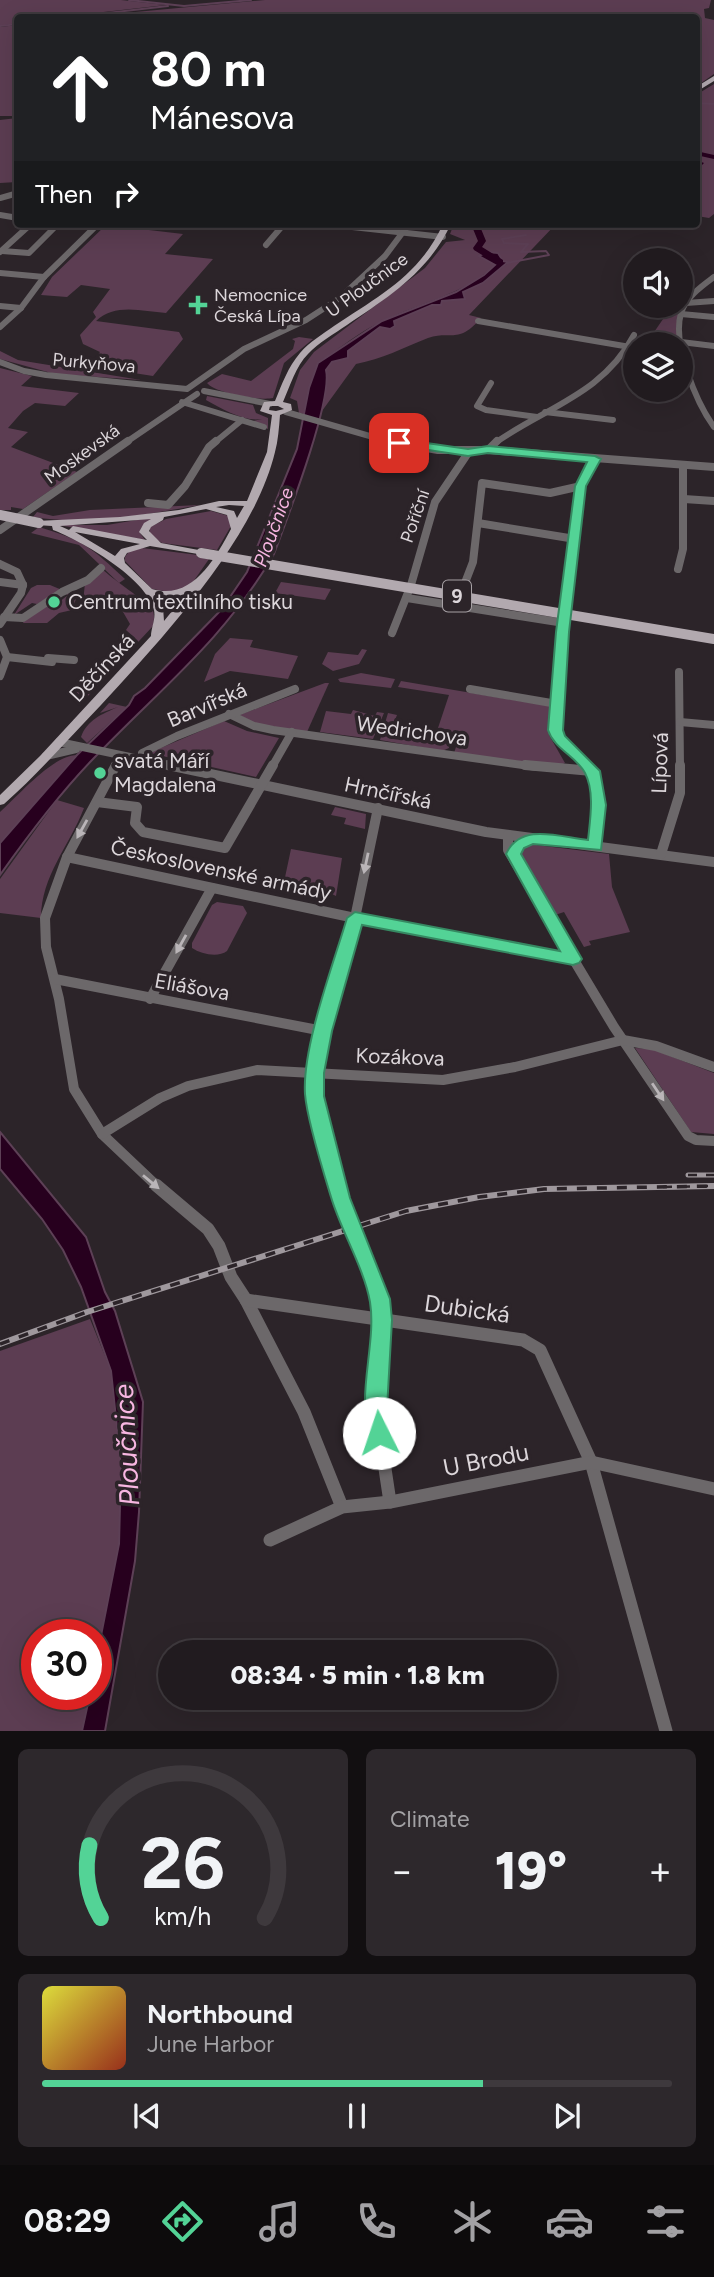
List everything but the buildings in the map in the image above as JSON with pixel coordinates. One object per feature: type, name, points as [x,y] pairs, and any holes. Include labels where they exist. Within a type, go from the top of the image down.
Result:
[{"type":"main road","name":"U Ploučnice","points":[[271,404],[304,353],[418,269],[443,237],[446,228]]},
{"type":"main road","points":[[236,529],[262,475],[274,439],[286,413],[288,406],[271,404],[266,412],[286,413]]},
{"type":"main road","points":[[212,507],[244,492],[262,475]]},
{"type":"main road","points":[[38,523],[100,523],[249,504]]},
{"type":"main road","points":[[212,507],[231,513],[236,529]]},
{"type":"main road","points":[[160,546],[146,537],[145,528],[171,514]]},
{"type":"main road","name":"9","points":[[0,516],[160,546],[714,639]]},
{"type":"main road","points":[[38,523],[82,538],[120,566],[147,591],[156,603],[160,619],[153,641]]},
{"type":"main road","name":"Děčínská","points":[[0,801],[70,731],[153,641],[203,578],[236,529]]},
{"type":"main road","points":[[120,566],[120,556],[128,549],[160,546]]},
{"type":"main road","points":[[147,591],[164,596],[175,595],[186,591],[203,578]]},
{"type":"main road","points":[[147,591],[180,609]]},
{"type":"main road","points":[[156,603],[180,609]]},
{"type":"street","points":[[1,252],[27,228]]},
{"type":"street","points":[[1,252],[29,253],[54,228]]},
{"type":"street","points":[[0,327],[21,308],[44,277],[93,228]]},
{"type":"street","points":[[266,245],[281,228]]},
{"type":"street","points":[[364,228],[443,237]]},
{"type":"street","points":[[181,402],[201,390],[241,350],[288,329],[321,310],[376,266],[406,228]]},
{"type":"street","points":[[0,273],[44,277]]},
{"type":"street","points":[[693,296],[714,277]]},
{"type":"street","points":[[693,303],[714,300]]},
{"type":"street","points":[[705,302],[705,316]]},
{"type":"street","points":[[0,306],[21,308]]},
{"type":"street","points":[[693,315],[714,317]]},
{"type":"street","points":[[478,321],[623,345]]},
{"type":"street","points":[[693,343],[714,346]]},
{"type":"street","points":[[488,450],[537,416],[607,377],[623,355]]},
{"type":"street","name":"Purkyňova","points":[[0,362],[24,371],[46,375],[189,389]]},
{"type":"street","points":[[693,378],[705,415],[714,427]]},
{"type":"street","points":[[491,383],[477,406],[486,410],[537,416]]},
{"type":"street","points":[[189,389],[201,390]]},
{"type":"street","points":[[189,389],[271,404]]},
{"type":"street","points":[[181,402],[189,389]]},
{"type":"street","points":[[181,402],[264,427]]},
{"type":"street","name":"Moskevská","points":[[0,530],[48,499],[181,402]]},
{"type":"street","points":[[545,412],[613,420]]},
{"type":"street","points":[[286,413],[381,440],[468,453],[488,450],[714,467]]},
{"type":"street","points":[[705,415],[714,416]]},
{"type":"street","points":[[148,503],[169,505],[209,447],[242,420]]},
{"type":"street","name":"Poříční","points":[[392,633],[407,598],[442,485],[466,460],[468,453]]},
{"type":"street","points":[[595,459],[580,486],[564,623],[556,734],[592,771],[599,805],[595,846]]},
{"type":"street","points":[[678,569],[683,550],[683,465]]},
{"type":"street","points":[[463,588],[473,562],[482,483],[550,493],[580,486]]},
{"type":"street","points":[[684,499],[714,500]]},
{"type":"street","points":[[478,523],[575,539]]},
{"type":"street","points":[[0,564],[18,572],[23,585],[22,593],[2,621]]},
{"type":"street","points":[[2,621],[23,618],[62,592],[88,580],[102,568]]},
{"type":"street","points":[[0,582],[23,585]]},
{"type":"street","points":[[407,598],[564,623]]},
{"type":"street","points":[[0,640],[7,657],[0,676]]},
{"type":"street","points":[[7,657],[52,663]]},
{"type":"street","points":[[37,660],[74,660]]},
{"type":"street","name":"Lípová","points":[[661,854],[680,793],[679,671]]},
{"type":"street","name":"Barvířská","points":[[145,761],[142,753],[229,714],[295,689]]},
{"type":"street","points":[[470,689],[557,704]]},
{"type":"street","name":"Wedrichova","points":[[229,714],[254,726],[292,732],[569,771],[592,771]]},
{"type":"street","points":[[680,722],[714,725]]},
{"type":"street","points":[[70,731],[80,748]]},
{"type":"street","points":[[97,802],[137,807],[135,823],[143,832],[225,848],[292,732]]},
{"type":"street","name":"Hrnčířská","points":[[59,742],[503,835],[714,862]]},
{"type":"street","points":[[365,755],[370,743]]},
{"type":"street","name":"Hrnčířská","points":[[46,756],[80,748]]},
{"type":"street","points":[[569,749],[569,771]]},
{"type":"street","points":[[121,756],[66,858],[46,918],[46,947],[55,979],[74,1089],[102,1134],[134,1167],[208,1229],[219,1246],[232,1277],[304,1412],[342,1507]]},
{"type":"street","points":[[378,808],[355,918],[314,1073],[315,1096],[341,1198],[380,1299],[382,1320],[376,1409],[390,1502]]},
{"type":"street","points":[[503,835],[501,846],[513,858],[623,1040],[688,1136],[696,1140],[714,1141]]},
{"type":"street","points":[[513,858],[518,845],[531,838]]},
{"type":"street","name":"Československé armády","points":[[66,858],[355,918],[573,959]]},
{"type":"street","points":[[150,999],[212,888]]},
{"type":"street","name":"Eliášova","points":[[55,979],[323,1031]]},
{"type":"street","points":[[623,1040],[656,1046],[714,1067]]},
{"type":"street","name":"Kozákova","points":[[102,1134],[160,1098],[207,1080],[257,1070],[443,1080],[514,1067],[623,1040]]},
{"type":"street","name":"Dubická","points":[[246,1300],[523,1340],[540,1350],[591,1462],[666,1731]]},
{"type":"street","points":[[591,1462],[714,1489]]},
{"type":"street","name":"U Brodu","points":[[271,1541],[342,1507],[390,1502],[591,1462]]},
{"type":"shaded area","points":[[0,0],[121,0],[166,5],[86,14],[14,14],[14,24],[0,26]]},
{"type":"shaded area","points":[[265,0],[711,0],[709,8],[704,9],[705,18],[714,20],[714,74],[700,84],[700,14],[114,14]]},
{"type":"shaded area","points":[[14,25],[14,116],[0,116],[0,27]]},
{"type":"shaded area","points":[[714,84],[714,214],[709,218],[700,216],[700,93]]},
{"type":"shaded area","points":[[14,118],[14,182],[0,183],[0,120]]},
{"type":"shaded area","points":[[103,228],[132,228],[183,234],[165,254],[213,259],[166,313],[120,310],[103,315],[96,321],[179,332],[183,339],[153,376],[89,366],[100,352],[83,344],[80,335],[96,317],[93,312],[110,289],[81,285],[67,297],[41,295],[52,277]]},
{"type":"shaded area","points":[[452,228],[552,228],[469,315],[481,318],[473,326],[460,334],[428,338],[356,364],[322,411],[327,377],[325,370],[332,362],[348,358],[348,351],[380,327],[432,305],[441,305],[441,301],[483,283],[508,263],[481,256],[495,265],[483,275],[456,291],[374,325],[318,363],[304,414],[299,413],[297,401],[290,398],[300,370],[314,352],[425,268],[446,242],[465,240],[450,234]]},
{"type":"shaded area","points":[[664,318],[678,318],[677,332],[654,332]]},
{"type":"shaded area","points":[[292,339],[313,339],[284,363],[273,398],[238,395],[219,390],[207,383],[222,374],[251,381],[293,349],[295,341]]},
{"type":"shaded area","points":[[0,351],[18,360],[141,380],[55,374],[0,359]]},
{"type":"shaded area","points":[[0,368],[32,376],[21,386],[79,393],[65,406],[35,403],[23,411],[8,428],[28,432],[11,447],[77,472],[23,509],[11,507],[11,510],[0,510]]},
{"type":"shaded area","points":[[207,396],[253,405],[256,413],[268,418],[268,429],[253,421],[262,419],[248,419],[233,414],[206,400]]},
{"type":"shaded area","points":[[200,505],[96,520],[33,517],[37,512],[53,516],[90,510]]},
{"type":"shaded area","points":[[211,511],[229,516],[231,526],[217,550],[162,543],[150,535],[150,527],[166,519]]},
{"type":"shaded area","points":[[160,516],[141,528],[140,533],[145,540],[58,525],[107,525]]},
{"type":"shaded area","points":[[39,527],[86,546],[125,579],[119,583],[79,545],[31,533]]},
{"type":"shaded area","points":[[142,548],[198,555],[197,557],[209,559],[193,582],[176,593],[152,589],[125,561],[130,550]]},
{"type":"shaded area","points":[[101,568],[149,605],[153,611],[154,622],[86,698],[74,694],[102,667],[107,667],[135,638],[126,630],[130,624],[119,605],[95,608],[83,602],[85,583]]},
{"type":"shaded area","points":[[281,582],[331,589],[325,600],[275,593]]},
{"type":"shaded area","points":[[50,585],[62,590],[37,604],[32,603],[14,615],[31,588]]},
{"type":"shaded area","points":[[74,592],[77,596],[72,610],[59,613],[47,623],[23,623],[26,616],[45,604],[54,606],[68,595],[64,593]]},
{"type":"shaded area","points":[[230,638],[253,640],[250,647],[298,656],[288,679],[230,671],[204,682],[215,654]]},
{"type":"shaded area","points":[[362,649],[367,650],[359,664],[333,671],[322,664],[328,652],[358,655]]},
{"type":"shaded area","points":[[361,673],[395,679],[391,688],[340,682],[338,679]]},
{"type":"shaded area","points":[[401,681],[549,706],[549,735],[565,763],[559,766],[454,753],[459,738],[436,734],[449,695],[398,687]]},
{"type":"shaded area","points":[[329,683],[307,732],[259,725],[239,715]]},
{"type":"shaded area","points":[[109,703],[127,707],[87,743],[81,737],[87,726],[118,707],[100,713]]},
{"type":"shaded area","points":[[353,710],[375,716],[377,712],[384,713],[373,739],[320,732],[326,711],[351,714]]},
{"type":"shaded area","points":[[388,713],[397,715],[393,725],[388,724],[384,735],[432,742],[433,738],[448,741],[449,748],[442,751],[380,740]]},
{"type":"shaded area","points":[[224,721],[247,731],[279,738],[256,777],[149,753]]},
{"type":"shaded area","points":[[77,755],[0,843],[0,812],[47,769]]},
{"type":"shaded area","points":[[57,800],[84,808],[51,874],[42,903],[41,918],[0,913],[0,879]]},
{"type":"shaded area","points":[[335,807],[366,814],[365,829],[344,824],[346,818],[331,815]]},
{"type":"shaded area","points":[[528,844],[609,854],[612,887],[630,932],[589,941],[591,945],[584,947],[564,912],[555,915],[518,855],[519,849]]},
{"type":"shaded area","points":[[291,849],[342,858],[336,896],[322,889],[319,891],[284,882]]},
{"type":"shaded area","points":[[217,902],[243,906],[247,913],[227,951],[219,954],[200,952],[192,948],[192,943],[212,905]]},
{"type":"shaded area","points":[[635,1048],[652,1049],[714,1073],[714,1134],[691,1132]]},
{"type":"shaded area","points":[[90,1319],[111,1371],[121,1466],[119,1544],[104,1619],[21,1619],[21,1710],[87,1710],[82,1731],[0,1731],[0,1351]]},
{"type":"water","points":[[487,252],[498,253],[503,261],[508,262],[483,283],[463,292],[465,299],[442,301],[441,305],[432,305],[394,321],[395,326],[390,329],[380,327],[348,351],[348,358],[332,362],[326,370],[323,406],[298,488],[274,554],[255,585],[213,638],[69,786],[33,829],[0,875],[0,843],[77,755],[221,610],[247,572],[297,449],[309,388],[318,363],[382,321],[456,292],[484,275],[495,265],[479,256]]},
{"type":"water","points":[[0,1132],[86,1237],[105,1292],[115,1311],[143,1402],[135,1561],[112,1691],[112,1619],[104,1619],[119,1544],[121,1466],[111,1371],[81,1287],[63,1250],[42,1219],[0,1169]]},
{"type":"water","points":[[87,1710],[109,1710],[105,1731],[82,1731]]},
{"type":"waterway","points":[[129,0],[184,6],[251,0]]},
{"type":"waterway","points":[[99,14],[168,6]]},
{"type":"waterway","points":[[0,26],[14,24]]},
{"type":"waterway","points":[[700,103],[714,104]]},
{"type":"waterway","name":"Ploučnice","points":[[700,154],[714,157]]},
{"type":"waterway","name":"Ploučnice","points":[[477,228],[482,241],[477,248],[500,262]]},
{"type":"waterway","points":[[507,263],[549,255],[546,251],[521,252],[528,244],[504,243],[502,239],[526,235]]},
{"type":"railway","points":[[688,1175],[714,1175]]},
{"type":"railway","points":[[0,1344],[87,1312],[406,1211],[479,1197],[544,1189],[714,1186],[663,1187]]},
{"type":"place","name":"Nemocnice Česká Lípa","points":[[198,305]]},
{"type":"place","name":"Centrum textilního tisku","points":[[54,602]]},
{"type":"place","name":"svatá Máří Magdalena","points":[[100,773]]},
{"type":"route","points":[[379,1433],[376,1409],[382,1320],[380,1299],[347,1218],[315,1096],[314,1073],[323,1031],[355,918],[573,959],[513,854],[518,845],[531,838],[595,846],[599,805],[592,771],[558,738],[556,730],[563,632],[580,486],[595,459],[488,450],[468,453],[399,443]]}]
